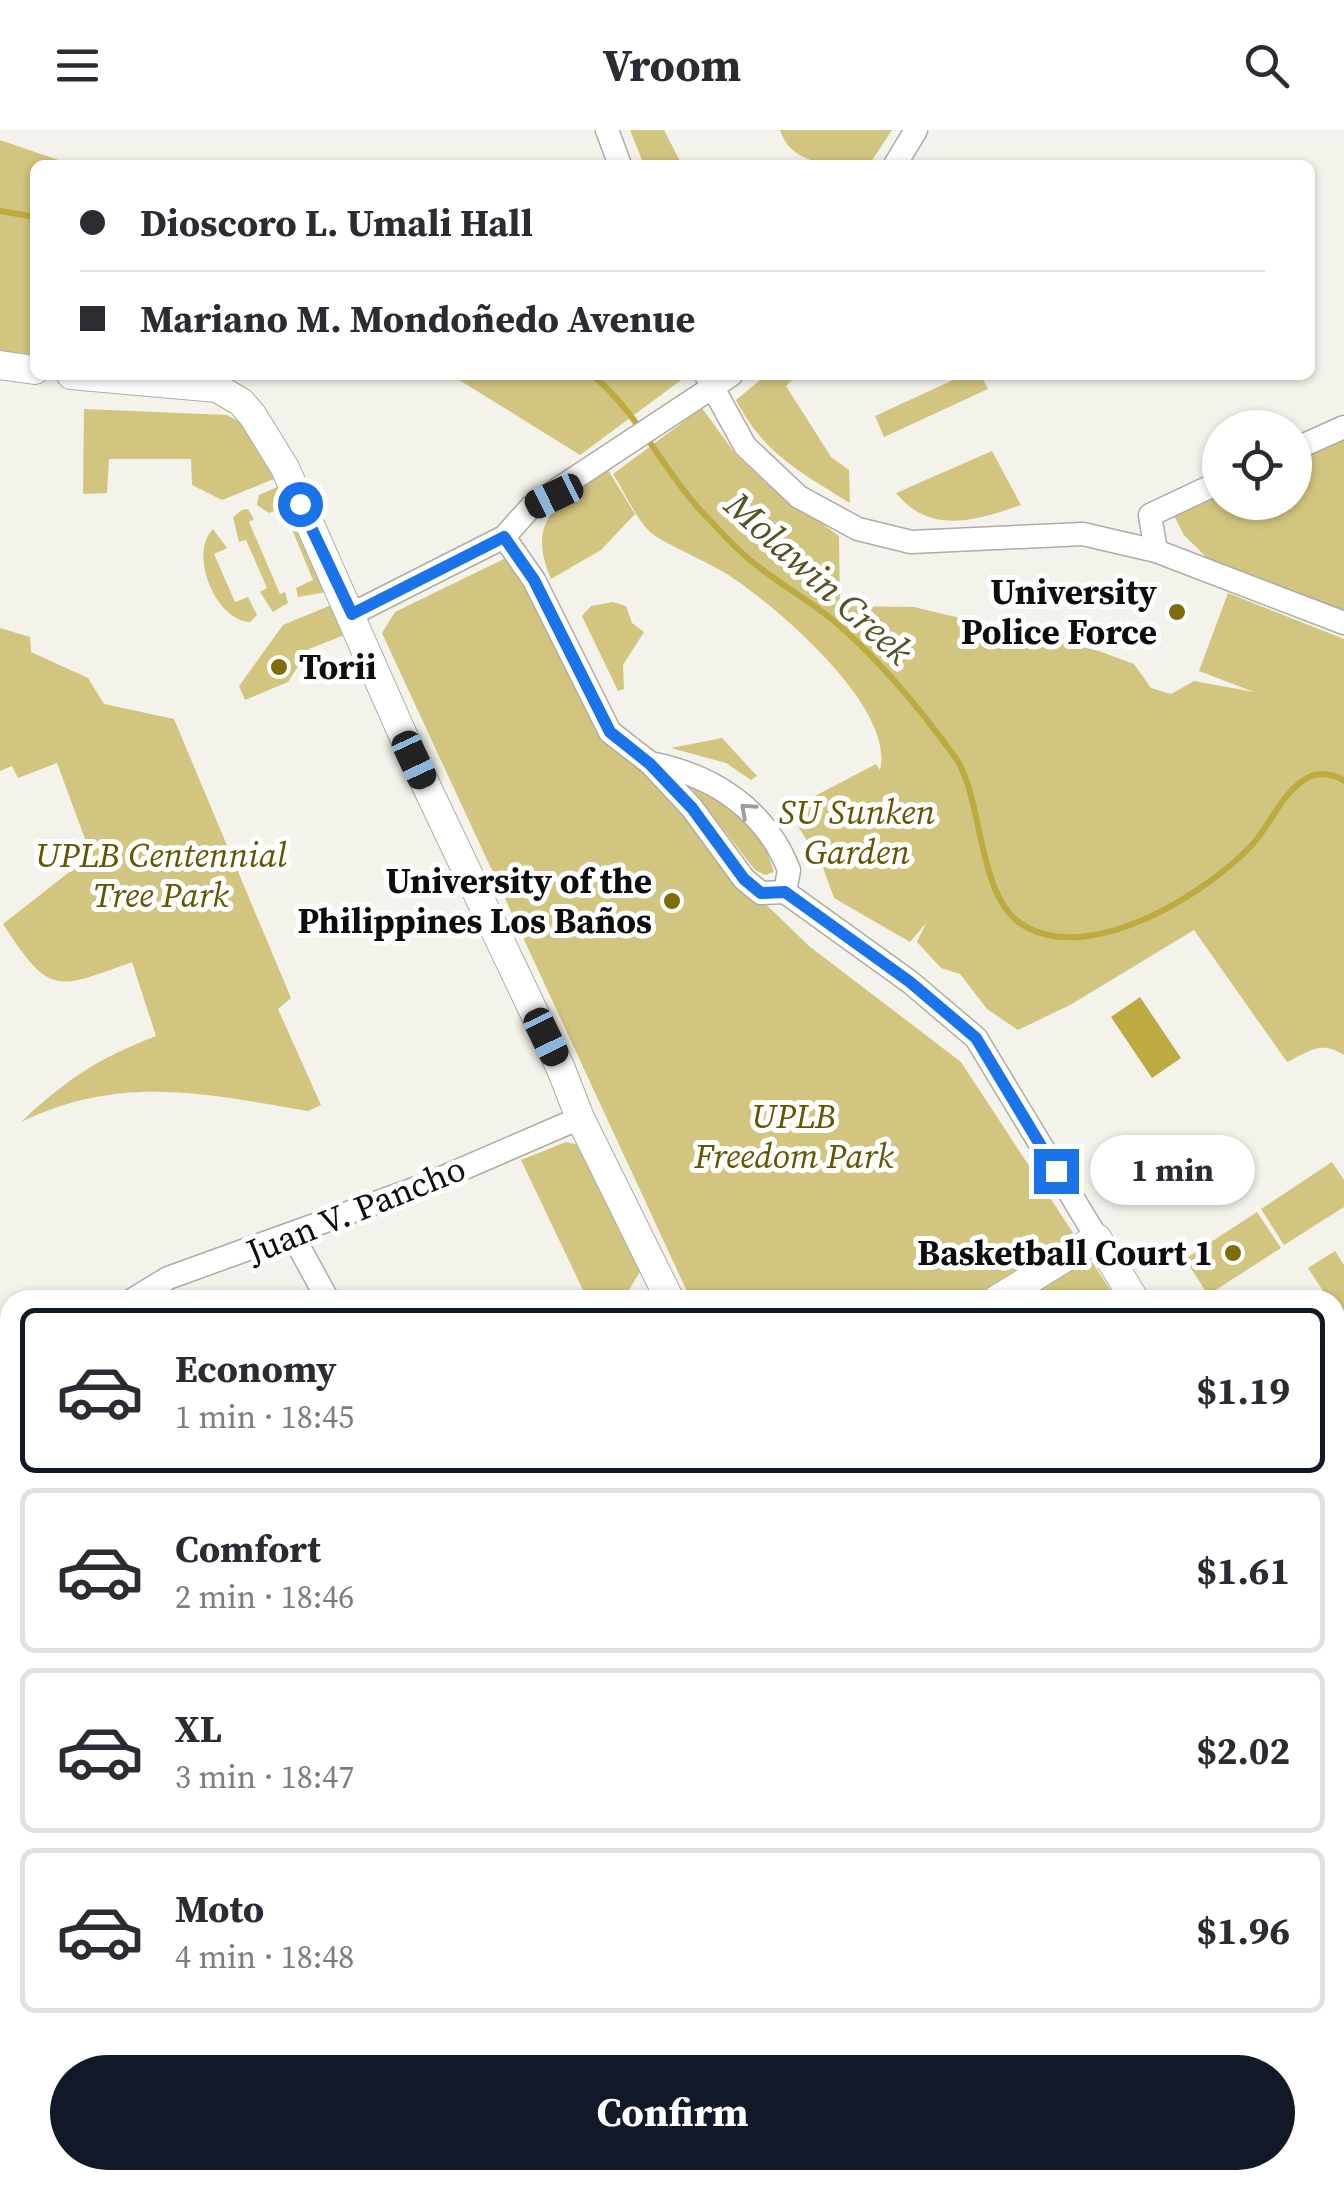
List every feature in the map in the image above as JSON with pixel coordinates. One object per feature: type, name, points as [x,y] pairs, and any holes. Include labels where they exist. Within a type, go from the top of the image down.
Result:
[{"type":"street","points":[[607,130],[618,160]]},
{"type":"street","points":[[898,160],[916,130]]},
{"type":"street","points":[[0,365],[30,369]]},
{"type":"street","points":[[128,380],[218,388],[241,402],[285,468],[414,760],[562,1069],[580,1118],[665,1290]]},
{"type":"street","points":[[352,614],[504,537],[532,507],[606,462],[715,380]]},
{"type":"street","points":[[716,380],[745,446],[799,497],[858,529],[911,542],[1083,534],[1156,551],[1344,623]]},
{"type":"street","points":[[1312,441],[1344,427]]},
{"type":"street","points":[[1156,551],[1150,514],[1202,490]]},
{"type":"street","points":[[504,537],[534,580],[610,732],[650,764],[692,808],[744,879],[761,893],[785,892],[910,982],[976,1038],[1130,1290]]},
{"type":"street","points":[[650,764],[712,781],[760,820],[789,870],[785,892]]},
{"type":"street","name":"Juan V. Pancho","points":[[148,1290],[168,1278],[293,1236],[580,1118]]},
{"type":"street","points":[[293,1236],[323,1290]]},
{"type":"street","points":[[1012,1290],[1096,1238]]},
{"type":"green space","points":[[630,130],[664,130],[679,160],[642,160]]},
{"type":"green space","points":[[780,130],[892,130],[872,160],[811,160],[786,142]]},
{"type":"green space","points":[[0,140],[58,160],[30,160],[30,359],[0,356]]},
{"type":"green space","points":[[459,380],[681,380],[580,455]]},
{"type":"green space","points":[[760,380],[792,380],[786,386],[831,457],[849,470],[850,503],[771,448],[736,400]]},
{"type":"green space","points":[[953,380],[984,380],[988,389],[884,437],[875,416]]},
{"type":"green space","name":"SU Sunken Garden","points":[[702,408],[736,455],[766,483],[839,536],[840,606],[914,607],[1099,651],[1134,664],[1151,688],[1171,694],[1194,681],[1254,692],[1199,671],[1228,593],[1344,639],[1344,1055],[1322,1048],[1287,1062],[1194,930],[1070,1005],[1018,1030],[987,1009],[960,974],[941,968],[917,942],[926,923],[910,942],[834,898],[822,865],[788,810],[876,764],[880,770],[880,745],[870,718],[829,661],[776,611],[730,576],[650,532],[613,474]]},
{"type":"green space","points":[[84,409],[227,415],[247,426],[279,477],[222,500],[192,485],[191,459],[109,459],[107,493],[83,494]]},
{"type":"green space","points":[[1344,431],[1344,611],[1215,566],[1184,535],[1171,510],[1202,496],[1202,520],[1312,520],[1312,445]]},
{"type":"green space","points":[[992,451],[1021,505],[954,521],[923,515],[896,493]]},
{"type":"green space","points":[[608,470],[635,514],[601,550],[551,579],[542,540],[545,525],[563,502]]},
{"type":"green space","points":[[284,484],[327,592],[298,597],[296,588],[313,580],[283,508],[269,513],[257,505],[259,495]]},
{"type":"green space","points":[[248,509],[254,519],[249,522],[280,594],[285,592],[288,603],[273,612],[260,592],[267,588],[246,540],[239,542],[233,517]]},
{"type":"green space","points":[[213,529],[227,548],[214,554],[235,602],[248,597],[257,615],[250,622],[226,611],[209,584],[203,554]]},
{"type":"green space","name":"UPLB Freedom Park","points":[[512,558],[610,737],[662,776],[747,886],[809,946],[961,1062],[1110,1290],[686,1290],[382,633],[395,612]]},
{"type":"green space","points":[[341,601],[352,632],[309,649],[288,682],[245,700],[239,686],[283,625]]},
{"type":"green space","points":[[613,602],[626,606],[632,623],[644,632],[623,665],[624,689],[618,691],[582,616],[591,606]]},
{"type":"green space","name":"UPLB Centennial Tree Park","points":[[0,628],[30,637],[31,652],[88,678],[104,704],[174,719],[291,998],[278,1009],[321,1105],[308,1111],[198,1094],[128,1093],[57,1107],[21,1122],[84,1071],[156,1036],[132,962],[86,978],[56,980],[32,964],[3,924],[91,855],[57,763],[18,778],[12,766],[0,771]]},
{"type":"green space","points":[[722,738],[757,776],[751,780],[726,763],[671,748]]},
{"type":"green space","points":[[686,781],[715,791],[763,839],[774,872],[765,875],[755,870]]},
{"type":"green space","points":[[566,1142],[585,1146],[644,1265],[629,1290],[583,1290],[521,1160]]},
{"type":"green space","points":[[1332,1162],[1344,1180],[1344,1207],[1284,1245],[1261,1209]]},
{"type":"green space","name":"Basketball Court 1","points":[[1257,1212],[1281,1248],[1216,1290],[1205,1290],[1185,1259]]},
{"type":"green space","points":[[1335,1251],[1344,1265],[1344,1290],[1322,1290],[1308,1268]]},
{"type":"shaded area","points":[[1140,997],[1181,1058],[1152,1078],[1111,1017]]},
{"type":"waterway","name":"Molawin Creek","points":[[0,211],[30,216]]},
{"type":"waterway","name":"Molawin Creek","points":[[598,380],[636,423],[687,495],[731,542],[841,627],[887,672],[929,722],[965,775],[998,896],[1011,915],[1028,928],[1055,936],[1085,936],[1147,918],[1231,865],[1258,838],[1300,783],[1322,774],[1344,781]]},
{"type":"place","name":"University Police Force","points":[[1177,612]]},
{"type":"place","name":"Torii","points":[[279,667]]},
{"type":"place","name":"University of the Philippines Los Baños","points":[[672,901]]},
{"type":"place","name":"Basketball Court 1","points":[[1233,1253]]},
{"type":"route","points":[[300,504],[352,614],[504,537],[534,580],[610,732],[650,764],[692,808],[744,879],[761,893],[775,896],[785,892],[947,1010],[976,1038],[1056,1171]]}]
